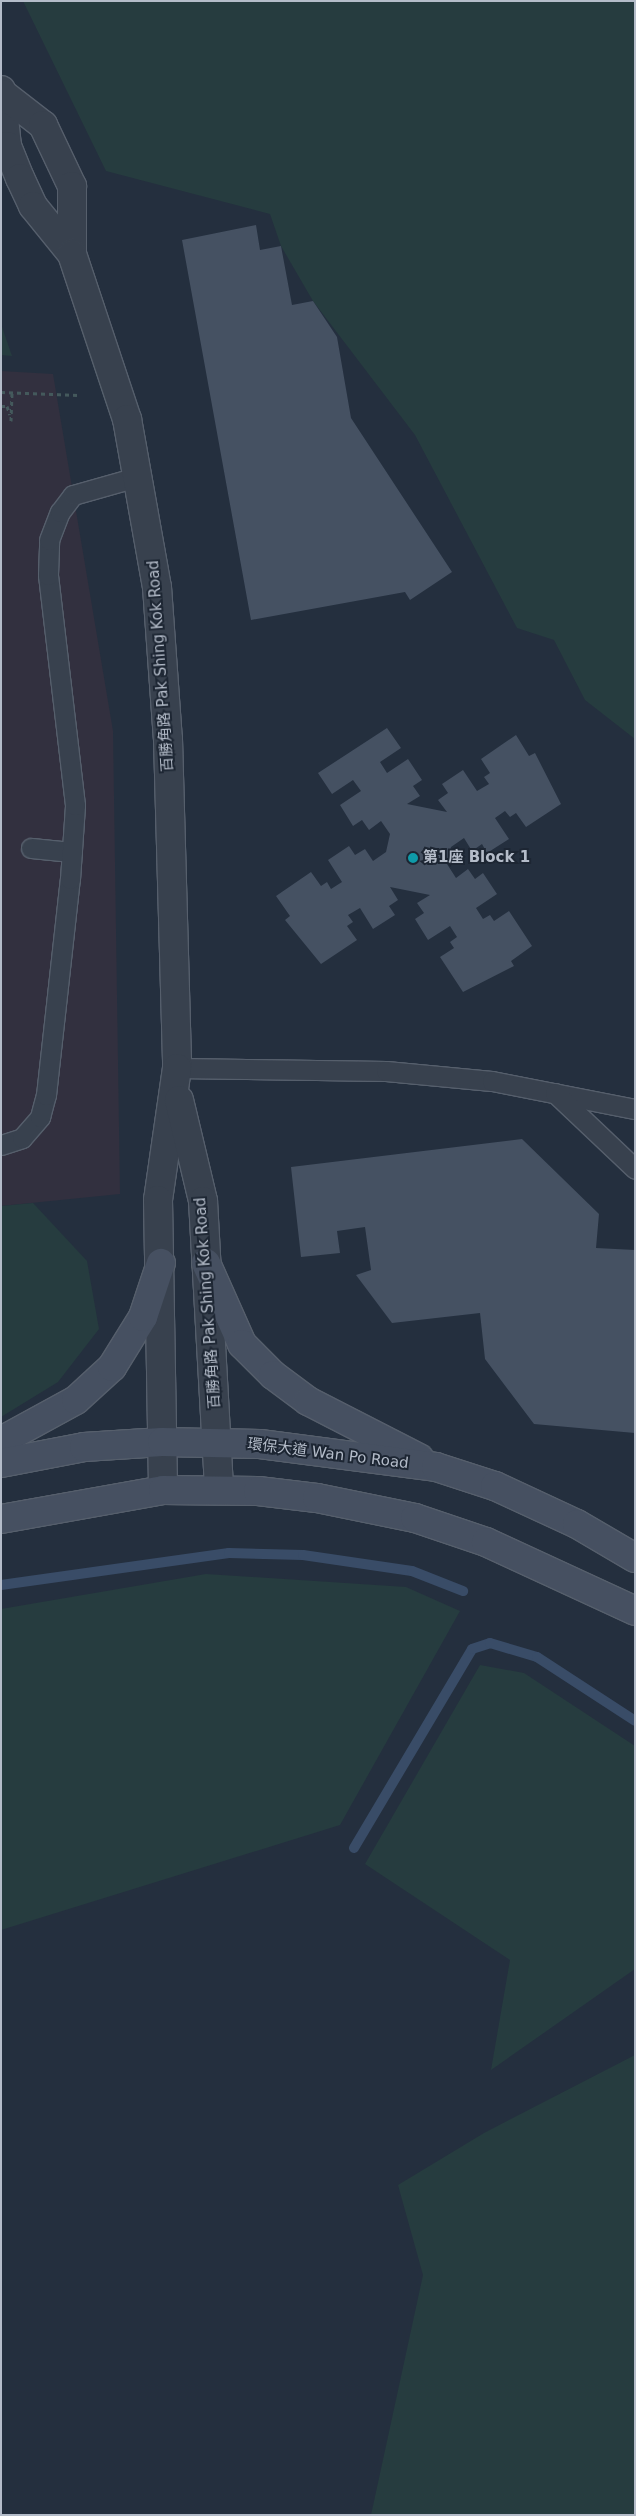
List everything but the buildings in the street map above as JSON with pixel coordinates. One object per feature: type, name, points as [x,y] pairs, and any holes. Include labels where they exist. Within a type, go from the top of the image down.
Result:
[{"type":"main road","points":[[1,1441],[76,1400],[112,1367],[143,1317],[161,1263]]},
{"type":"main road","points":[[206,1263],[242,1344],[273,1375],[308,1401],[436,1467]]},
{"type":"main road","name":"環保大道 Wan Po Road","points":[[1,1463],[84,1447],[162,1442],[260,1444],[436,1467],[504,1490],[635,1558]]},
{"type":"main road","points":[[1,1519],[163,1490],[219,1490],[318,1498],[415,1518],[544,1565],[635,1611]]},
{"type":"street","name":"百勝角路 Pak Shing Kok Road","points":[[2,92],[7,146],[20,178],[33,206],[72,254]]},
{"type":"street","name":"百勝角路 Pak Shing Kok Road","points":[[2,92],[43,125],[72,186],[72,254],[113,370],[141,481],[157,587],[168,739],[177,1078],[158,1200],[161,1263],[163,1490]]},
{"type":"street","name":"百勝角路 Pak Shing Kok Road","points":[[177,1078],[203,1201],[219,1490]]},
{"type":"lane","points":[[1,1145],[22,1138],[40,1117],[46,1094],[72,852],[74,774],[47,557],[60,512],[73,496],[141,481]]},
{"type":"lane","points":[[31,848],[72,852]]},
{"type":"lane","points":[[177,1078],[386,1071],[555,1093],[635,1109]]},
{"type":"lane","points":[[555,1093],[635,1169]]},
{"type":"path","points":[[1,392],[78,395]]},
{"type":"path","points":[[1,406],[7,406],[12,421],[12,393]]},
{"type":"shaded area","points":[[1,371],[53,374],[113,731],[120,1194],[1,1206]]},
{"type":"green space","points":[[23,1],[635,1],[635,739],[585,700],[554,640],[517,628],[415,435],[313,301],[281,246],[270,214],[106,171]]},
{"type":"green space","points":[[1,324],[12,356],[1,355]]},
{"type":"green space","points":[[33,1203],[87,1261],[99,1329],[58,1382],[1,1417],[1,1206]]},
{"type":"green space","points":[[206,1574],[406,1587],[460,1611],[340,1825],[1,1930],[1,1609]]},
{"type":"green space","points":[[480,1665],[524,1673],[635,1746],[635,1969],[491,2070],[510,1960],[365,1864]]},
{"type":"green space","points":[[635,2055],[635,2515],[371,2515],[423,2275],[398,2185],[484,2133]]},
{"type":"waterway","points":[[1,1585],[229,1553],[303,1555],[412,1571],[463,1591]]},
{"type":"waterway","points":[[354,1848],[472,1649],[490,1643],[537,1657],[635,1721]]},
{"type":"place","name":"第1座 Block 1","points":[[413,858]]}]
